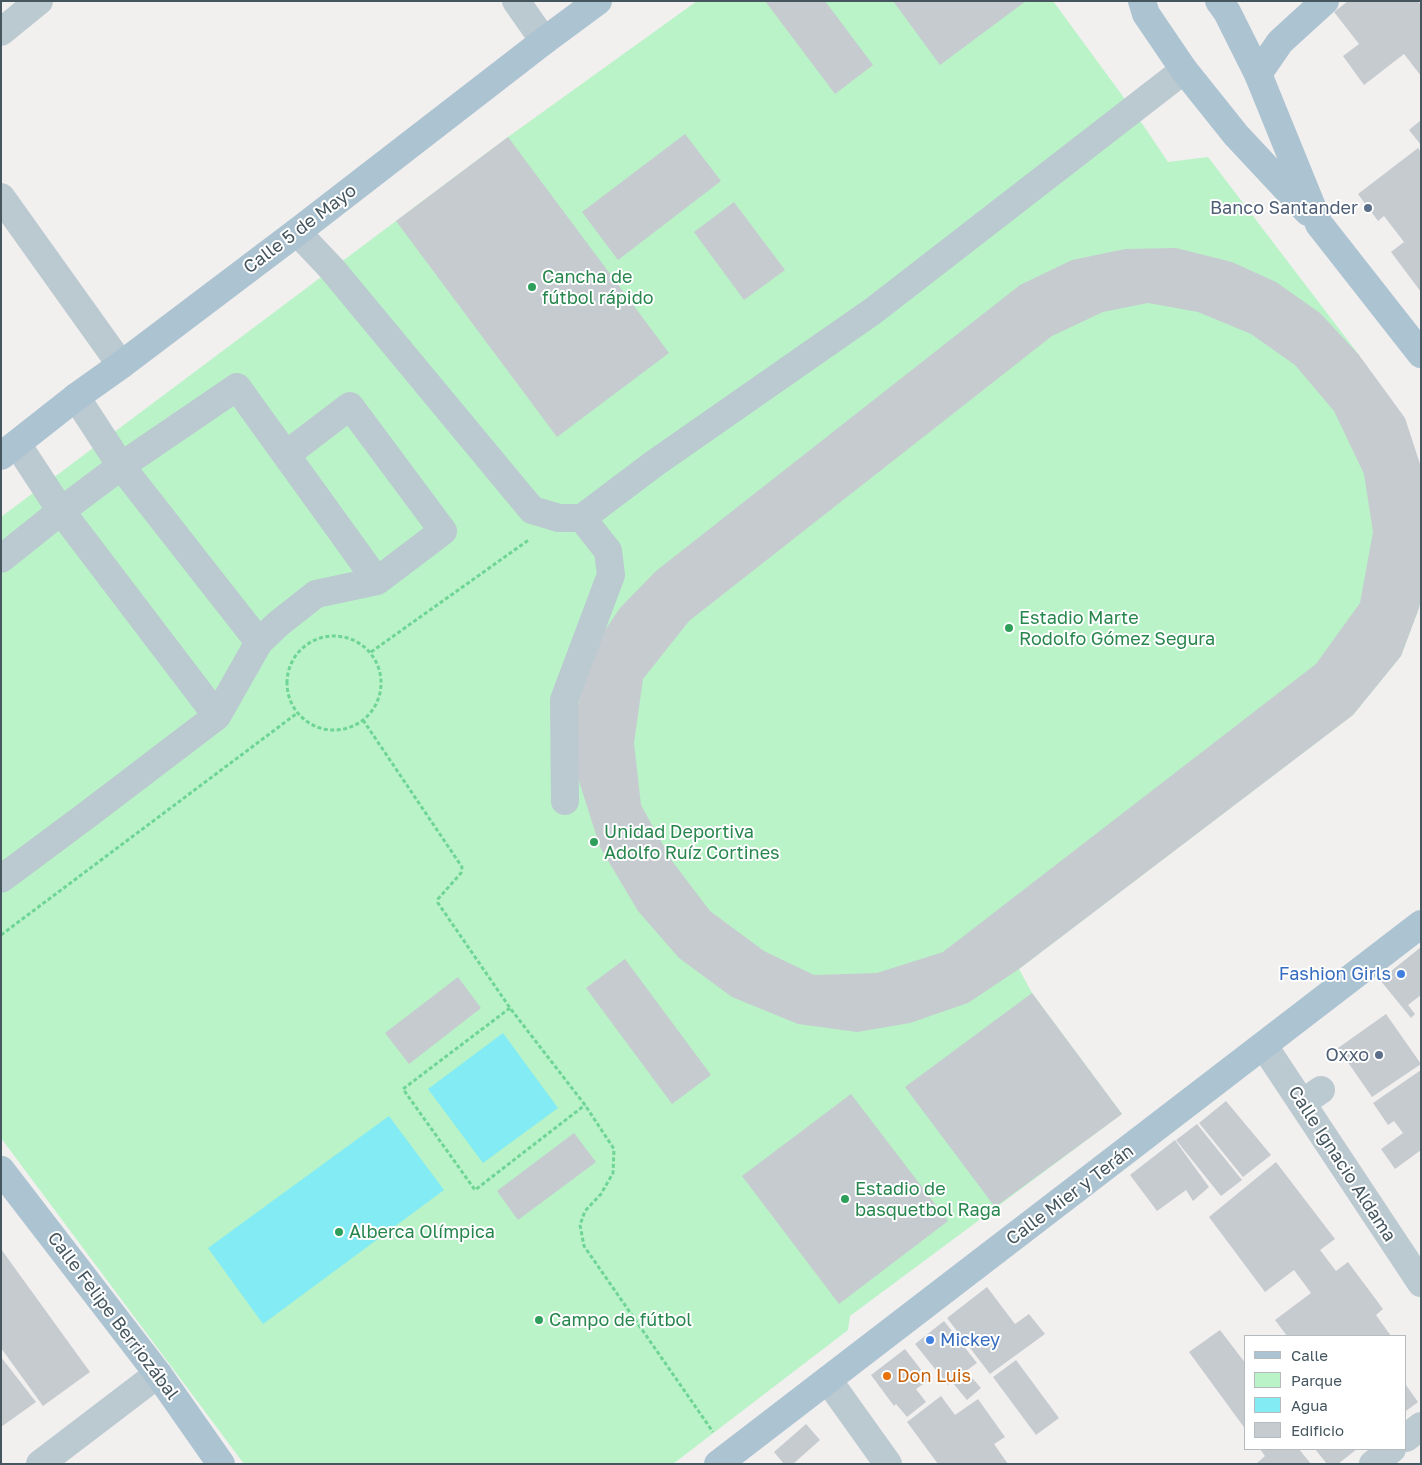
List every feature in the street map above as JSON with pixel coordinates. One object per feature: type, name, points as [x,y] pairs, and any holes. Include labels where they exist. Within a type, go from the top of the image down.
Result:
[{"type":"main road","name":"Calle 5 de Mayo","points":[[9,450],[76,397],[297,232],[598,1]]},
{"type":"main road","points":[[1142,1],[1146,14],[1184,70],[1236,135],[1319,224],[1421,354]]},
{"type":"main road","points":[[1220,1],[1258,74],[1319,224]]},
{"type":"main road","points":[[1258,74],[1280,42],[1324,1]]},
{"type":"main road","name":"Calle Mier y Terán","points":[[724,1460],[1421,924]]},
{"type":"main road","name":"Calle Felipe Berriozábal","points":[[1,1170],[158,1374],[221,1464]]},
{"type":"street","points":[[1,32],[38,1]]},
{"type":"street","points":[[516,1],[544,41]]},
{"type":"street","points":[[570,518],[655,463],[874,311],[1184,70]]},
{"type":"street","points":[[1,197],[121,365]]},
{"type":"street","points":[[297,232],[332,269],[532,510],[570,518],[608,551],[611,575],[564,700],[565,801]]},
{"type":"street","points":[[1,559],[121,466],[237,387],[377,581]]},
{"type":"street","points":[[76,397],[121,466],[259,642]]},
{"type":"street","points":[[1,879],[87,816],[217,716],[259,642],[278,624],[316,594],[377,581],[442,531],[350,406],[287,454]]},
{"type":"street","points":[[9,450],[61,511],[217,716]]},
{"type":"street","name":"Calle Ignacio Aldama","points":[[1264,1046],[1312,1096],[1421,1283]]},
{"type":"street","points":[[40,1464],[158,1374]]},
{"type":"street","points":[[828,1380],[888,1464]]},
{"type":"street","points":[[1407,1437],[1421,1426]]},
{"type":"street","points":[[1373,1464],[1391,1450]]},
{"type":"path","points":[[371,652],[570,518]]},
{"type":"path","points":[[345,636],[371,652],[382,680],[375,710],[352,728],[322,730],[296,714],[285,687],[293,658],[305,647],[316,639],[345,636]]},
{"type":"path","points":[[1,934],[296,714]]},
{"type":"path","points":[[362,720],[462,867],[461,873],[438,899],[438,903],[510,1008],[586,1105],[614,1149],[613,1173],[601,1194],[585,1212],[580,1225],[584,1246],[724,1460]]},
{"type":"path","points":[[510,1008],[403,1089],[475,1190],[586,1105]]},
{"type":"green space","name":"Unidad Deportiva Adolfo Ruíz Cortines","points":[[697,1],[1053,1],[1133,110],[1168,162],[1208,157],[1359,355],[1421,599],[1419,608],[1401,656],[1353,715],[1019,969],[1032,993],[1122,1114],[850,1316],[848,1330],[673,1464],[244,1464],[1,1138],[1,517],[508,137]]},
{"type":"water","points":[[503,1033],[558,1108],[483,1163],[428,1089]]},
{"type":"water","points":[[389,1116],[444,1190],[263,1324],[208,1248]]},
{"type":"building","points":[[765,1],[825,1],[873,65],[835,94]]},
{"type":"building","points":[[893,1],[1026,1],[940,65]]},
{"type":"building","points":[[1348,1],[1418,1],[1421,5],[1421,76],[1404,54],[1364,85],[1343,56],[1359,44],[1334,12]]},
{"type":"building","points":[[1421,120],[1421,145],[1409,130]]},
{"type":"building","points":[[685,134],[721,181],[618,260],[582,212]]},
{"type":"building","name":"Cancha de fútbol rápido","points":[[508,137],[669,353],[557,437],[396,221]]},
{"type":"building","points":[[1418,148],[1421,152],[1421,292],[1391,252],[1404,242],[1384,216],[1378,221],[1358,194]]},
{"type":"building","points":[[734,202],[785,270],[744,300],[694,232]]},
{"type":"building","points":[[1176,248],[1232,262],[1276,282],[1320,313],[1359,355],[1405,418],[1421,467],[1421,599],[1401,656],[1353,715],[1019,969],[968,1003],[910,1023],[857,1032],[798,1024],[732,997],[679,958],[638,911],[600,847],[578,778],[575,715],[593,648],[620,608],[656,571],[1020,285],[1072,260],[1125,249]],"holes":[[[1148,303],[1198,312],[1251,334],[1295,365],[1334,411],[1364,474],[1373,532],[1360,603],[1316,664],[943,952],[877,973],[814,975],[764,951],[710,911],[672,861],[641,805],[634,743],[643,679],[689,621],[1052,336],[1103,312]]]},
{"type":"building","points":[[1421,947],[1421,995],[1408,1005],[1415,1014],[1411,1018],[1380,980]]},
{"type":"building","points":[[625,959],[711,1075],[672,1104],[586,988]]},
{"type":"building","points":[[458,977],[481,1008],[409,1064],[385,1033]]},
{"type":"building","points":[[1032,993],[1122,1114],[995,1207],[905,1087]]},
{"type":"building","name":"Oxxo","points":[[1386,1014],[1421,1064],[1372,1097],[1338,1048]]},
{"type":"building","points":[[1421,1070],[1421,1150],[1395,1169],[1381,1149],[1403,1133],[1394,1121],[1388,1125],[1373,1103]]},
{"type":"building","name":"Estadio de basquetbol Raga","points":[[851,1094],[948,1221],[839,1304],[742,1176]]},
{"type":"building","points":[[1226,1101],[1271,1155],[1243,1177],[1199,1123]]},
{"type":"building","points":[[1197,1124],[1242,1180],[1221,1196],[1176,1140]]},
{"type":"building","points":[[574,1133],[596,1162],[518,1220],[497,1191]]},
{"type":"building","points":[[1175,1140],[1209,1187],[1193,1201],[1186,1190],[1157,1211],[1130,1175]]},
{"type":"building","points":[[1276,1162],[1335,1239],[1320,1250],[1336,1271],[1348,1262],[1383,1309],[1376,1315],[1390,1335],[1286,1335],[1275,1320],[1311,1293],[1294,1270],[1265,1292],[1209,1217]]},
{"type":"building","points":[[1,1249],[90,1372],[43,1406],[1,1348]]},
{"type":"building","points":[[987,1287],[1015,1324],[1029,1314],[1045,1334],[990,1374],[947,1318]]},
{"type":"building","points":[[944,1321],[977,1363],[966,1371],[981,1388],[967,1400],[952,1382],[948,1385],[915,1344]]},
{"type":"building","points":[[1220,1330],[1244,1361],[1244,1427],[1189,1352]]},
{"type":"building","points":[[905,1349],[929,1380],[916,1389],[926,1402],[907,1417],[896,1404],[894,1406],[871,1375]]},
{"type":"building","points":[[1,1357],[36,1402],[1,1427]]},
{"type":"building","points":[[1016,1360],[1059,1418],[1036,1435],[993,1377]]},
{"type":"building","points":[[1407,1386],[1418,1402],[1407,1410]]},
{"type":"building","points":[[941,1396],[955,1415],[978,1399],[1005,1437],[994,1444],[1008,1464],[938,1464],[907,1422]]},
{"type":"building","points":[[806,1424],[820,1440],[793,1464],[784,1464],[774,1452]]},
{"type":"building","points":[[1261,1450],[1300,1450],[1311,1464],[1256,1464],[1265,1456]]},
{"type":"building","points":[[1316,1450],[1356,1450],[1338,1464],[1327,1464]]},
{"type":"place","name":"Banco Santander","points":[[1368,208]]},
{"type":"place","name":"Cancha de fútbol rápido","points":[[532,287]]},
{"type":"place","name":"Estadio Marte Rodolfo Gómez Segura","points":[[1009,628]]},
{"type":"place","name":"Unidad Deportiva Adolfo Ruíz Cortines","points":[[594,842]]},
{"type":"place","name":"Fashion Girls","points":[[1401,974]]},
{"type":"place","name":"Oxxo","points":[[1379,1055]]},
{"type":"place","name":"Estadio de basquetbol Raga","points":[[845,1199]]},
{"type":"place","name":"Alberca Olímpica","points":[[339,1232]]},
{"type":"place","name":"Campo de fútbol","points":[[539,1320]]},
{"type":"place","name":"Mickey","points":[[930,1340]]},
{"type":"place","name":"Don Luis","points":[[887,1376]]}]
